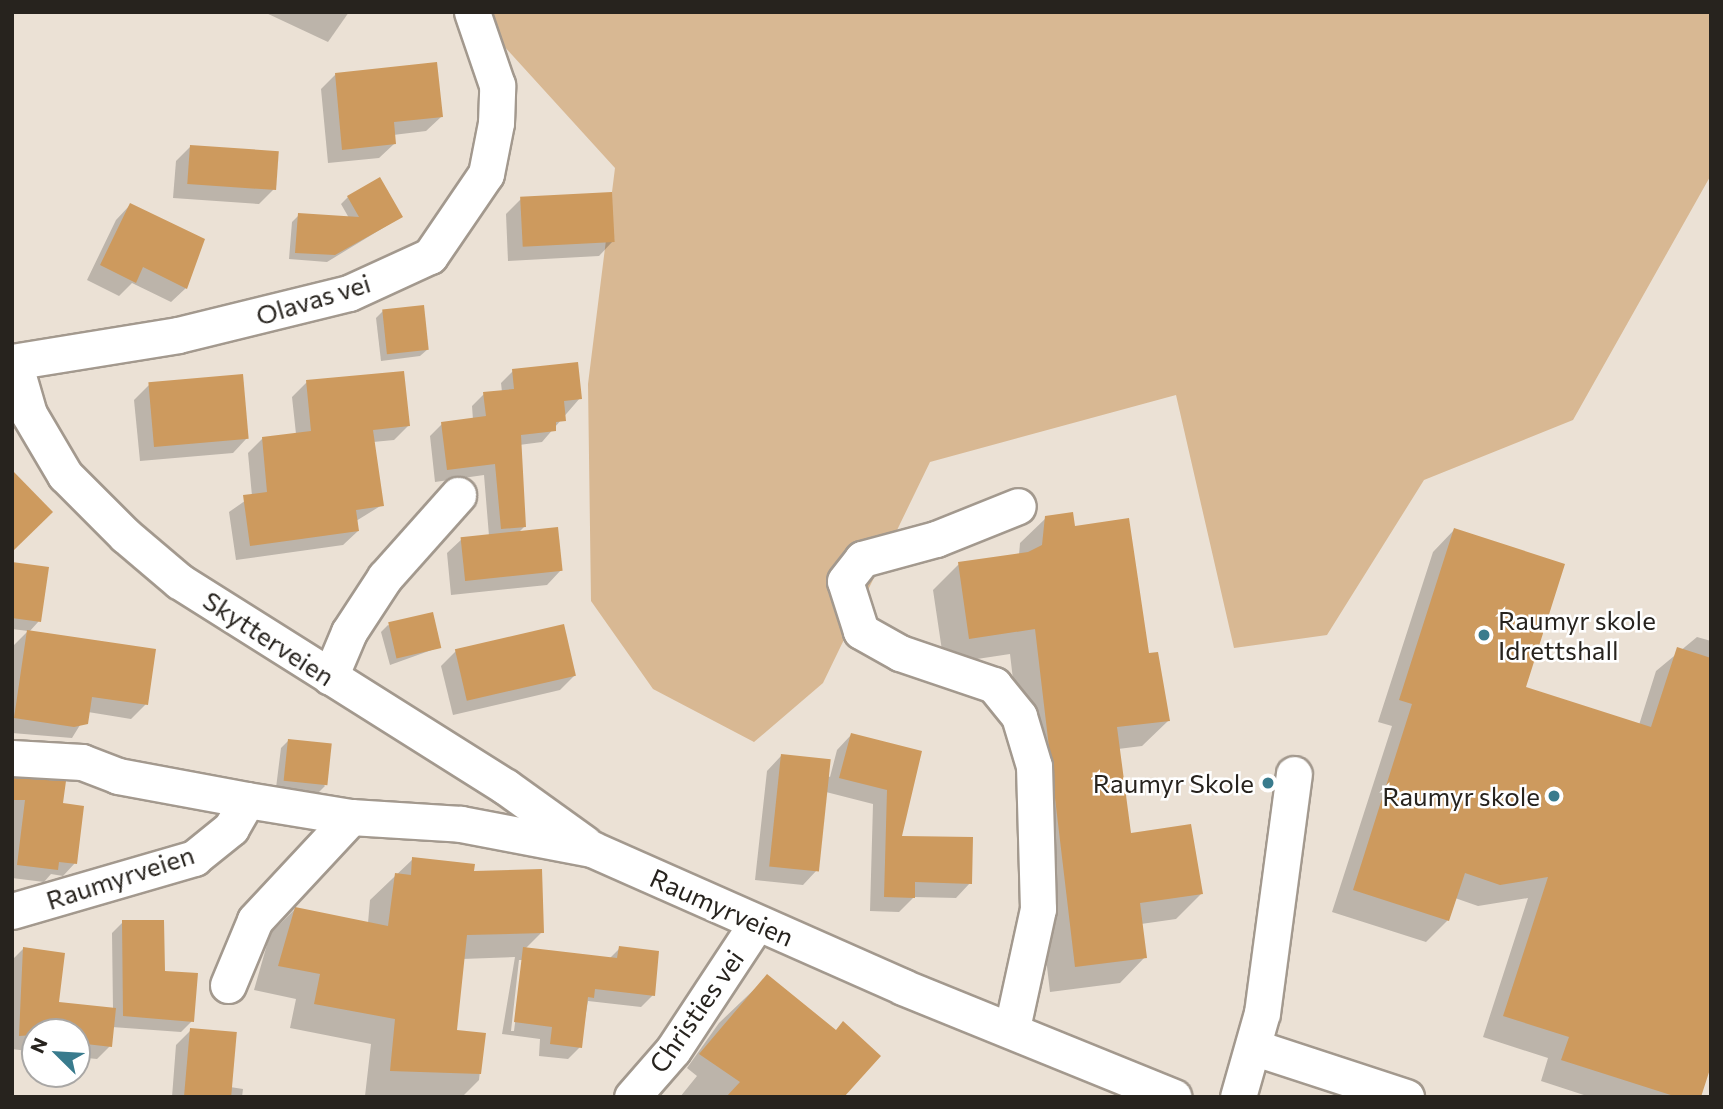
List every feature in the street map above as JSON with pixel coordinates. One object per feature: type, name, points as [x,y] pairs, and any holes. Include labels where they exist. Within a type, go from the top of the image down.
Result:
[{"type":"street","name":"Olavas vei","points":[[13,362],[178,335],[349,293],[430,256],[461,218],[486,174],[496,123],[497,85],[472,12]]},
{"type":"street","name":"Skytterveien","points":[[13,362],[29,414],[65,475],[126,536],[179,581],[506,787],[592,849]]},
{"type":"street","points":[[330,677],[349,632],[385,577],[458,495]]},
{"type":"street","points":[[1012,1028],[1038,909],[1034,766],[1019,716],[994,685],[900,653],[861,631],[845,581],[862,558],[936,539],[1017,506]]},
{"type":"street","name":"Raumyrveien","points":[[12,758],[82,762],[118,776],[247,800],[351,817],[461,824],[592,849],[756,924],[1012,1028],[1158,1094]]},
{"type":"street","points":[[1238,1097],[1256,1048],[1294,774]]},
{"type":"street","name":"Raumyrveien","points":[[12,911],[194,858],[231,828],[247,800]]},
{"type":"street","points":[[228,985],[255,920],[351,817]]},
{"type":"street","name":"Christies vei","points":[[632,1097],[673,1050],[756,924]]},
{"type":"street","points":[[1256,1048],[1406,1097]]},
{"type":"shaded area","points":[[473,12],[1711,12],[1711,175],[1573,420],[1424,480],[1327,635],[1234,648],[1176,395],[930,462],[823,683],[754,742],[653,689],[591,601],[588,384],[615,168]]},
{"type":"building","points":[[437,62],[443,117],[394,122],[396,144],[342,150],[335,73]]},
{"type":"building","points":[[190,145],[279,151],[276,190],[187,184]]},
{"type":"building","points":[[380,177],[403,217],[335,255],[295,253],[298,213],[359,217],[347,196]]},
{"type":"building","points":[[612,192],[615,242],[523,247],[520,197]]},
{"type":"building","points":[[130,203],[205,239],[187,289],[143,267],[136,283],[100,265]]},
{"type":"building","points":[[424,305],[429,350],[387,354],[382,309]]},
{"type":"building","points":[[578,362],[582,399],[564,401],[566,421],[556,422],[556,431],[521,435],[526,527],[501,529],[495,464],[447,470],[441,422],[486,416],[483,392],[514,389],[512,369]]},
{"type":"building","points":[[404,371],[410,426],[373,430],[384,506],[356,510],[359,531],[250,546],[243,495],[267,492],[262,437],[311,431],[306,380]]},
{"type":"building","points":[[243,374],[249,439],[154,447],[148,382]]},
{"type":"building","points":[[12,470],[53,512],[12,552]]},
{"type":"building","points":[[1073,512],[1075,526],[1129,518],[1149,653],[1158,652],[1170,721],[1117,727],[1131,833],[1191,824],[1203,894],[1140,903],[1147,958],[1075,967],[1035,629],[969,639],[958,562],[1028,552],[1042,545],[1045,516]]},
{"type":"building","points":[[558,527],[563,571],[465,581],[461,537]]},
{"type":"building","points":[[1454,528],[1565,564],[1526,687],[1651,727],[1677,647],[1711,658],[1711,1066],[1701,1097],[1677,1097],[1561,1060],[1569,1037],[1503,1016],[1548,877],[1500,885],[1465,873],[1449,921],[1353,890],[1412,704],[1399,700]]},
{"type":"building","points":[[12,562],[49,567],[41,622],[12,618]]},
{"type":"building","points":[[433,612],[441,648],[397,658],[388,622]]},
{"type":"building","points":[[564,624],[576,676],[467,701],[455,649]]},
{"type":"building","points":[[27,630],[156,649],[148,705],[92,697],[88,724],[74,727],[14,718]]},
{"type":"building","points":[[851,733],[922,751],[902,836],[973,837],[972,884],[915,882],[915,898],[884,897],[887,790],[839,778]]},
{"type":"building","points":[[288,739],[332,744],[327,785],[284,781]]},
{"type":"building","points":[[781,754],[831,759],[819,872],[769,866]]},
{"type":"building","points":[[12,778],[66,781],[63,803],[84,806],[77,864],[59,862],[58,870],[17,865],[25,800],[12,800]]},
{"type":"building","points":[[412,857],[475,864],[474,871],[542,869],[544,933],[467,935],[457,1030],[486,1033],[481,1074],[390,1071],[395,1019],[314,1004],[320,974],[278,966],[295,907],[388,926],[395,873],[411,875]]},
{"type":"building","points":[[122,920],[164,920],[165,971],[198,973],[194,1022],[123,1016]]},
{"type":"building","points":[[619,946],[659,951],[655,996],[595,989],[594,998],[588,997],[582,1048],[550,1044],[552,1027],[514,1022],[523,947],[617,958]]},
{"type":"building","points":[[23,947],[65,953],[59,1002],[116,1008],[112,1047],[91,1045],[91,1018],[21,1018],[19,1036]]},
{"type":"building","points":[[767,974],[836,1030],[843,1021],[881,1056],[844,1097],[726,1097],[740,1082],[699,1054]]},
{"type":"building","points":[[190,1028],[237,1032],[231,1097],[184,1097]]},
{"type":"place","name":"Raumyr skole Idrettshall","points":[[1484,635]]},
{"type":"place","name":"Raumyr Skole","points":[[1268,783]]},
{"type":"place","name":"Raumyr skole","points":[[1554,796]]}]
